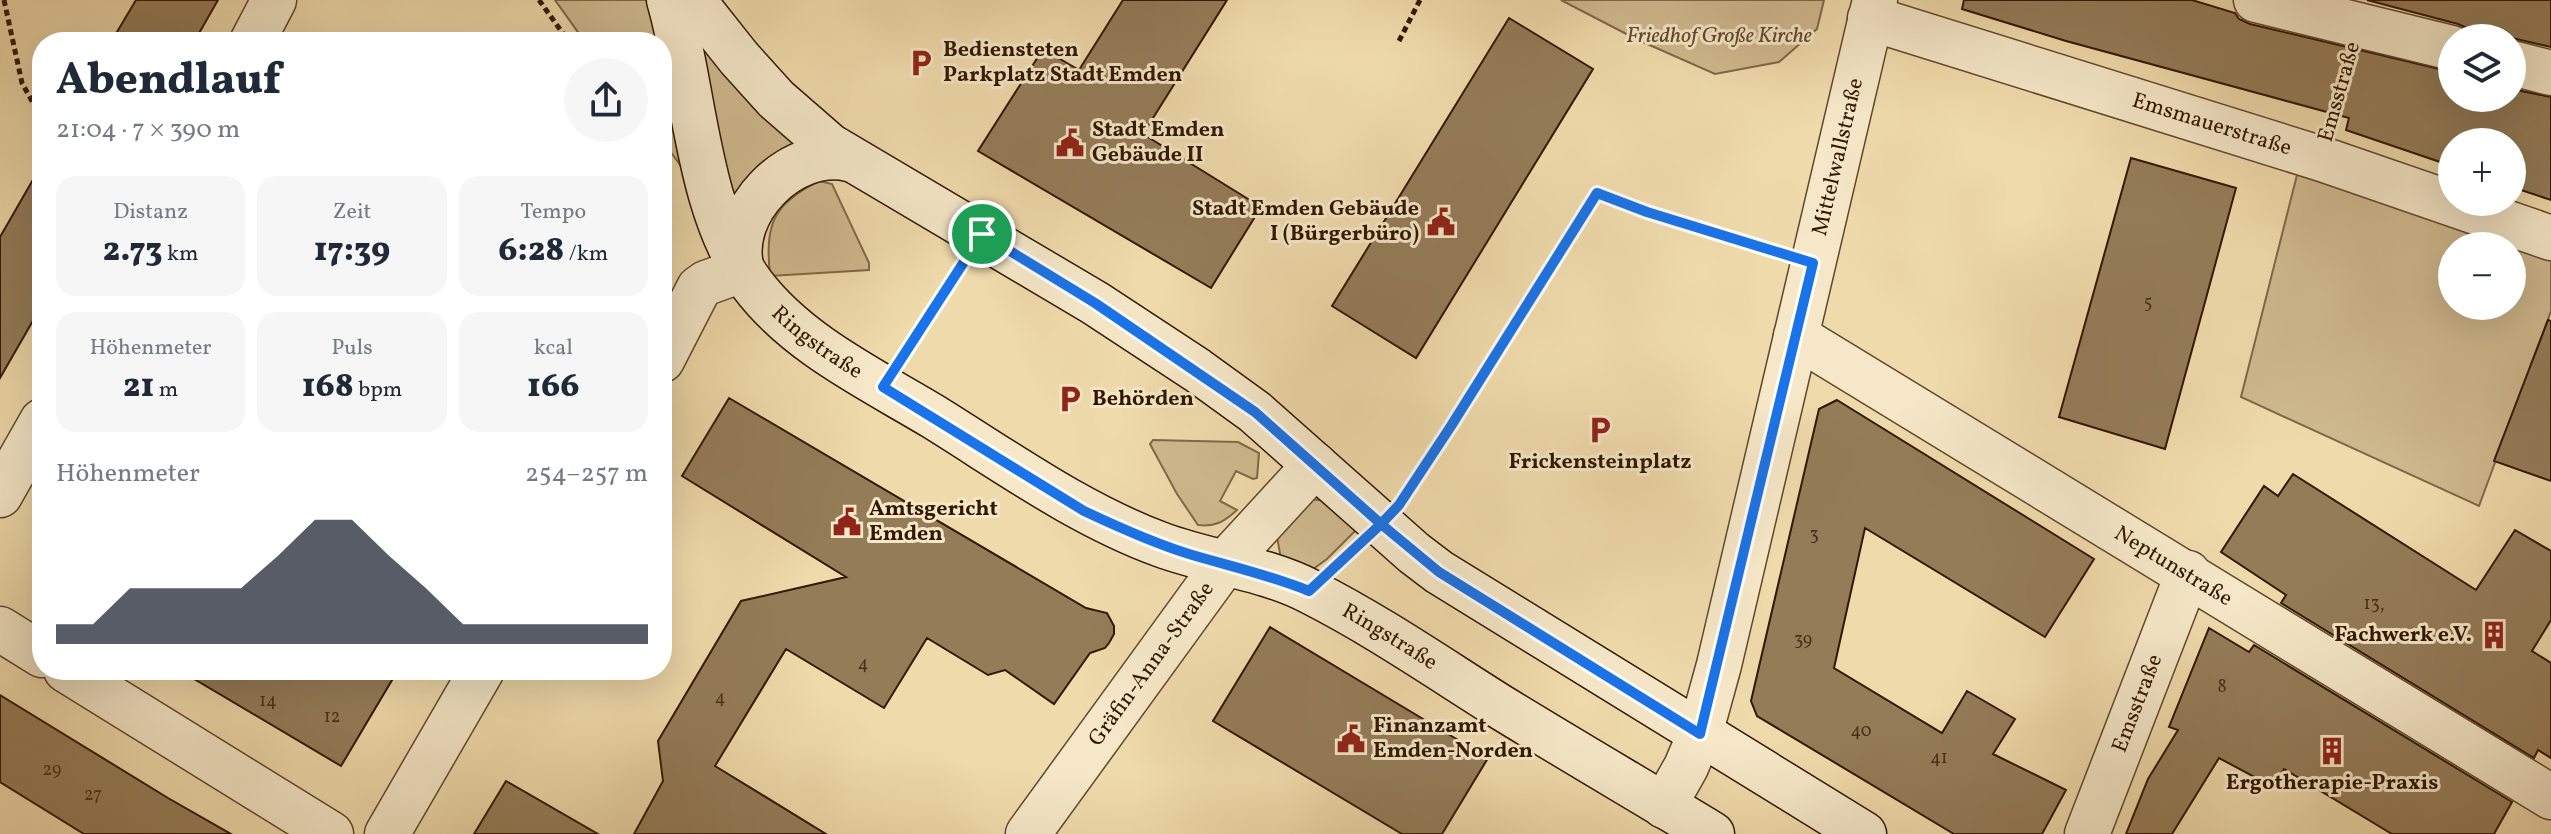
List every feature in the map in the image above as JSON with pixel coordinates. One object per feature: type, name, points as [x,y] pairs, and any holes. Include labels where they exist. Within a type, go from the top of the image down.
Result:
[{"type":"street","points":[[257,32],[274,0]]},
{"type":"street","name":"Ringstraße","points":[[669,0],[681,40],[715,207],[724,235],[742,270],[790,325],[883,387],[1084,511],[1161,545],[1309,591],[1374,627],[1712,834]]},
{"type":"street","points":[[693,0],[776,99],[849,159],[982,234],[1197,370],[1255,412],[1439,572],[1864,834]]},
{"type":"street","points":[[2256,0],[2346,15],[2438,44]]},
{"type":"street","name":"Emsmauerstraße","points":[[1872,9],[2551,238]]},
{"type":"street","name":"Mittelwallstraße","points":[[1700,734],[1872,9]]},
{"type":"street","points":[[2526,67],[2551,73]]},
{"type":"street","points":[[672,316],[678,290],[742,270],[738,250],[740,239],[745,223],[765,192],[805,162],[829,156],[849,159]]},
{"type":"street","name":"Neptunstraße","points":[[1796,336],[2551,797]]},
{"type":"street","points":[[0,495],[32,439]]},
{"type":"street","name":"Gräfin-Anna-Straße","points":[[1028,834],[1225,563],[1315,465]]},
{"type":"street","name":"Emsstraße","points":[[2087,834],[2188,573]]},
{"type":"street","points":[[0,629],[32,649]]},
{"type":"street","points":[[82,680],[331,834]]},
{"type":"street","points":[[387,834],[476,680]]},
{"type":"street","points":[[1664,806],[1700,734]]},
{"type":"path","points":[[4,0],[22,83],[32,101]]},
{"type":"path","points":[[539,0],[562,32]]},
{"type":"path","points":[[1399,41],[1420,0]]},
{"type":"path","name":"Emsstraße","points":[[2322,159],[2346,15]]},
{"type":"path","points":[[1381,524],[1399,505],[1416,479],[1597,193],[1647,212],[1813,263]]},
{"type":"path","points":[[883,387],[982,234]]},
{"type":"green space","points":[[555,0],[652,0],[664,32],[578,32]]},
{"type":"green space","name":"Friedhof Große Kirche","points":[[1561,0],[1824,0],[1817,29],[1779,62],[1715,74],[1636,39]]},
{"type":"green space","points":[[693,27],[791,130],[796,150],[735,216]]},
{"type":"green space","points":[[672,69],[689,168],[683,169],[672,154]]},
{"type":"green space","points":[[2302,155],[2438,200],[2438,216],[2485,216],[2551,238],[2551,311],[2479,506],[2241,397]]},
{"type":"green space","points":[[819,181],[832,184],[869,263],[869,270],[770,276],[769,243],[775,218],[791,198]]},
{"type":"green space","points":[[1153,440],[1238,442],[1259,453],[1257,478],[1236,471],[1220,501],[1237,510],[1219,523],[1198,525],[1150,444]]},
{"type":"green space","points":[[1308,499],[1329,501],[1360,526],[1327,559],[1309,572],[1281,559],[1277,537]]},
{"type":"building","points":[[136,0],[218,0],[200,32],[117,32]]},
{"type":"building","name":"Stadt Emden Gebäude II","points":[[1123,0],[1227,0],[1143,134],[1261,207],[1211,288],[978,151],[1043,49],[1079,70]]},
{"type":"building","points":[[1964,0],[2192,0],[2235,13],[2239,19],[2250,24],[2438,69],[2438,112],[2526,112],[2526,92],[2551,97],[2551,200],[2526,192],[2526,128],[2438,128],[2438,161],[2346,130],[2349,118],[2066,41],[1962,9]]},
{"type":"building","points":[[2367,0],[2551,0],[2551,47],[2526,41],[2526,24],[2458,24]]},
{"type":"building","name":"Stadt Emden Gebäude I (Bürgerbüro)","points":[[1509,18],[1593,69],[1416,358],[1332,306]]},
{"type":"building","points":[[2131,158],[2236,188],[2165,449],[2059,417]]},
{"type":"building","points":[[32,181],[32,322],[0,378],[0,237]]},
{"type":"building","points":[[2548,320],[2551,321],[2551,481],[2494,461]]},
{"type":"building","points":[[729,398],[1086,608],[1107,613],[1114,626],[1109,643],[1105,648],[1090,653],[1054,704],[1005,670],[988,675],[927,638],[884,708],[786,649],[715,766],[826,834],[634,834],[663,781],[658,741],[741,601],[846,577],[682,476]]},
{"type":"building","points":[[1837,400],[2094,559],[2045,637],[1865,528],[1834,668],[1942,733],[1967,691],[2015,719],[1993,754],[2066,790],[2042,834],[1954,834],[1757,716],[1751,701],[1819,409]]},
{"type":"building","points":[[2293,474],[2476,590],[2515,530],[2551,551],[2551,620],[2532,651],[2551,663],[2551,758],[2538,750],[2534,758],[2281,603],[2286,595],[2221,552],[2264,486],[2278,496]]},
{"type":"building","name":"Finanzamt Emden-Norden","points":[[1270,627],[1488,758],[1442,834],[1402,834],[1213,721]]},
{"type":"building","points":[[2209,628],[2249,652],[2254,645],[2512,802],[2494,834],[2392,834],[2284,769],[2273,787],[2219,758],[2172,834],[2126,834],[2148,779],[2178,730],[2169,727]]},
{"type":"building","points":[[196,680],[392,680],[341,766]]},
{"type":"building","points":[[0,695],[231,834],[84,834],[0,782]]},
{"type":"building","points":[[506,781],[598,834],[474,834]]},
{"type":"place","name":"Bediensteten Parkplatz Stadt Emden","points":[[921,63]]},
{"type":"place","name":"Stadt Emden Gebäude II","points":[[1070,143]]},
{"type":"place","name":"Stadt Emden Gebäude I (Bürgerbüro)","points":[[1441,222]]},
{"type":"place","name":"Behörden","points":[[1070,399]]},
{"type":"place","name":"Frickensteinplatz","points":[[1600,430]]},
{"type":"place","name":"Amtsgericht Emden","points":[[847,522]]},
{"type":"place","name":"Fachwerk e.V.","points":[[2494,635]]},
{"type":"place","name":"Finanzamt Emden-Norden","points":[[1351,739]]},
{"type":"place","name":"Ergotherapie-Praxis","points":[[2332,751]]},
{"type":"route","points":[[982,234],[883,387],[1084,511],[1161,545],[1264,574],[1309,591],[1381,524],[1439,572],[1700,734],[1813,263],[1647,212],[1597,193],[1451,426],[1399,505],[1381,524],[1255,412],[1095,303],[982,234]]}]
